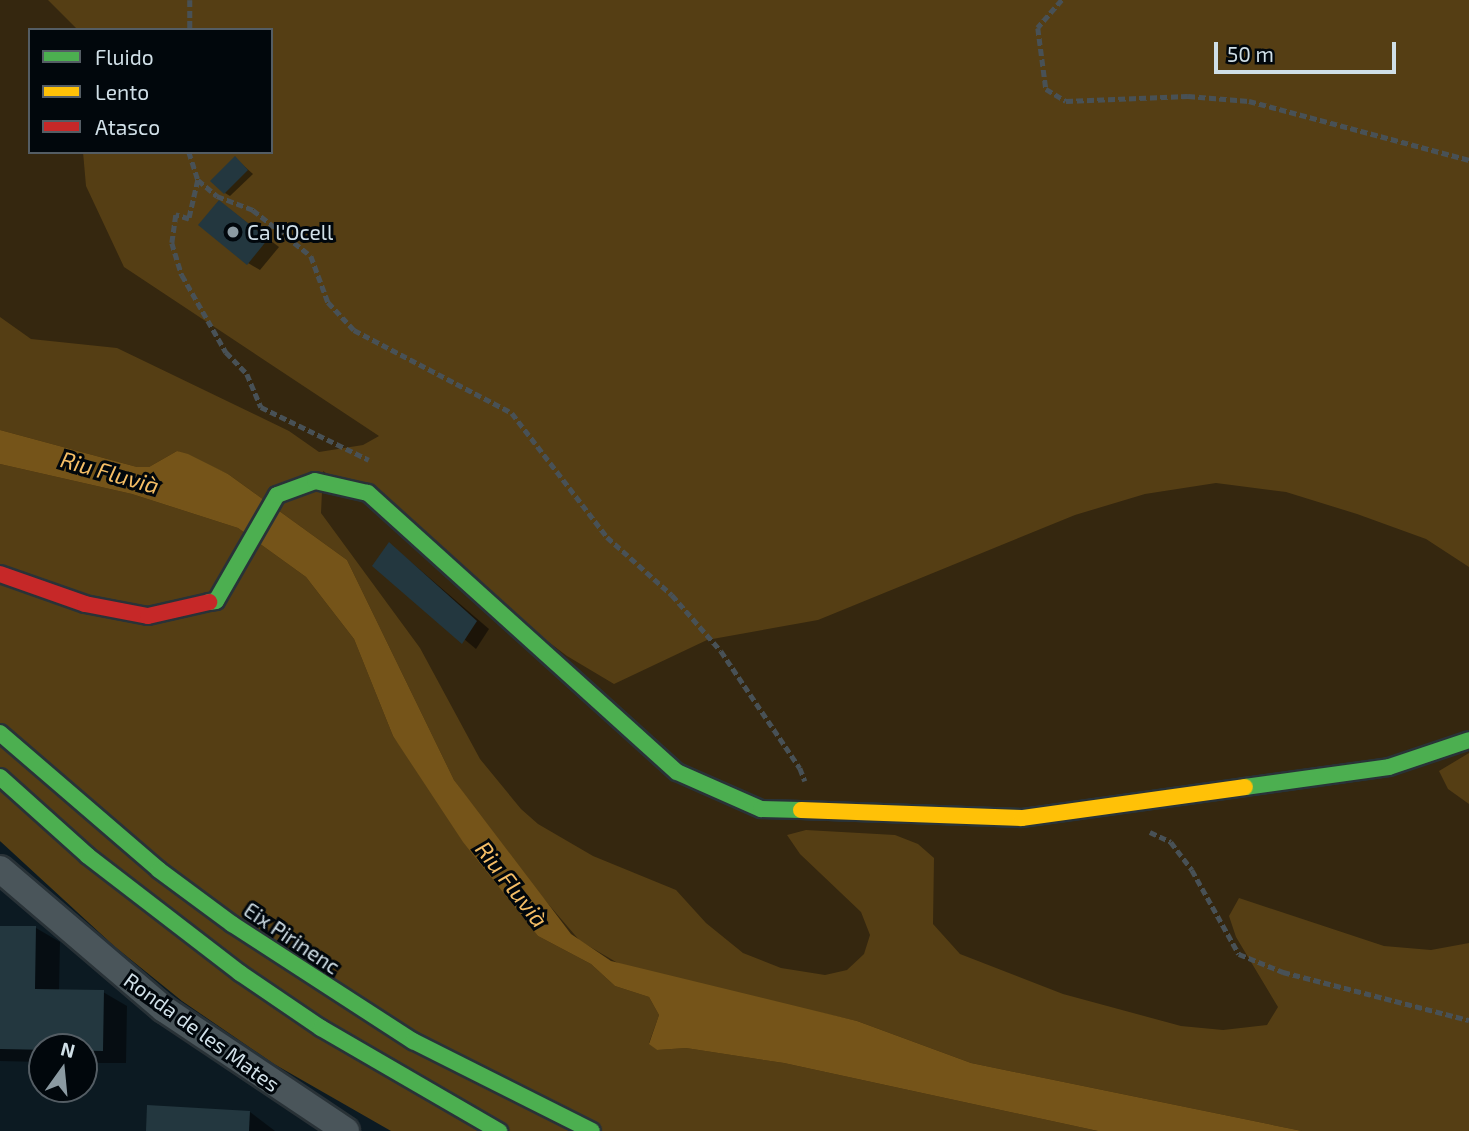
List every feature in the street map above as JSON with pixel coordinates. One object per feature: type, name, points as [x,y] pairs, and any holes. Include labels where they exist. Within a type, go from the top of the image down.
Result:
[{"type":"main road","points":[[0,574],[85,604],[148,616],[216,601],[277,495],[315,481],[368,493],[677,772],[761,809],[1022,818],[1389,767],[1469,740]]},
{"type":"main road","name":"Eix Pirinenc","points":[[0,733],[159,870],[232,924],[413,1041],[592,1131]]},
{"type":"main road","points":[[0,777],[88,856],[240,973],[321,1028],[499,1131]]},
{"type":"street","name":"Ronda de les Mates","points":[[0,869],[164,1009],[346,1131]]},
{"type":"path","points":[[190,0],[190,28]]},
{"type":"path","points":[[1062,0],[1038,29],[1045,89],[1066,101],[1188,96],[1249,101],[1469,160]]},
{"type":"path","points":[[190,154],[198,180],[188,219],[176,215],[172,243],[182,275],[226,352],[247,374],[261,407],[380,465]]},
{"type":"path","points":[[198,180],[217,195],[253,210],[311,256],[328,302],[354,330],[512,413],[607,537],[672,595],[721,651],[800,768],[814,812]]},
{"type":"path","points":[[1139,827],[1171,842],[1210,899],[1239,954],[1283,972],[1469,1020]]},
{"type":"shaded area","points":[[0,0],[1469,0],[1469,1131],[465,1131],[191,982],[0,841]]},
{"type":"shaded area","points":[[48,0],[1469,0],[1469,567],[1426,539],[1357,514],[1286,492],[1216,483],[1145,494],[1075,515],[818,620],[707,640],[614,684],[567,656],[323,471],[321,513],[420,648],[480,759],[521,809],[538,824],[593,856],[676,890],[706,923],[743,953],[781,968],[825,975],[847,970],[864,954],[870,935],[861,912],[800,854],[787,835],[806,830],[895,835],[918,844],[934,858],[933,924],[960,954],[1063,994],[1181,1026],[1223,1030],[1267,1025],[1278,1007],[1236,937],[1229,916],[1239,898],[1384,946],[1431,950],[1469,943],[1469,1131],[1302,1131],[971,1063],[857,1021],[628,969],[580,941],[513,863],[454,780],[347,560],[228,474],[177,451],[149,467],[137,467],[0,430],[0,317],[31,339],[117,348],[289,431],[319,452],[363,445],[379,436],[124,267],[86,186],[83,154],[273,154],[273,28],[76,28]]},
{"type":"shaded area","points":[[0,464],[132,494],[238,528],[306,577],[354,639],[393,736],[538,936],[591,964],[615,986],[649,997],[659,1015],[649,1043],[657,1050],[686,1048],[784,1063],[1098,1131],[391,1131],[274,1064],[182,1001],[114,946],[0,841]]},
{"type":"shaded area","points":[[1469,753],[1469,804],[1448,789],[1439,771]]},
{"type":"water","name":"Riu Fluvià","points":[[0,430],[137,467],[149,467],[177,451],[188,454],[228,474],[347,560],[454,780],[571,934],[611,961],[857,1021],[971,1063],[1302,1131],[1098,1131],[784,1063],[686,1048],[657,1050],[649,1044],[659,1015],[649,997],[615,986],[591,964],[538,936],[463,842],[393,736],[354,639],[306,577],[238,528],[132,494],[0,464]]},
{"type":"building","points":[[235,156],[248,170],[224,194],[210,181]]},
{"type":"building","name":"Ca l'Ocell","points":[[219,200],[268,239],[247,265],[198,225]]},
{"type":"building","points":[[389,542],[477,621],[462,644],[372,566]]},
{"type":"building","points":[[0,926],[36,926],[35,989],[104,990],[103,1051],[98,1051],[98,1033],[28,1033],[28,1050],[0,1049]]},
{"type":"building","points":[[147,1105],[250,1111],[249,1131],[146,1131]]},
{"type":"traffic: fast","points":[[209,602],[216,601],[277,495],[315,481],[368,493],[677,772],[761,809],[801,810]]},
{"type":"traffic: fast","points":[[0,733],[159,870],[232,924],[413,1041],[592,1131]]},
{"type":"traffic: fast","points":[[1245,787],[1389,767],[1469,740]]},
{"type":"traffic: fast","points":[[0,777],[88,856],[240,973],[321,1028],[499,1131]]},
{"type":"traffic: slow","points":[[801,810],[1022,818],[1245,787]]},
{"type":"traffic: jam","points":[[0,574],[85,604],[148,616],[209,602]]},
{"type":"place","name":"Ca l'Ocell","points":[[233,232]]}]
